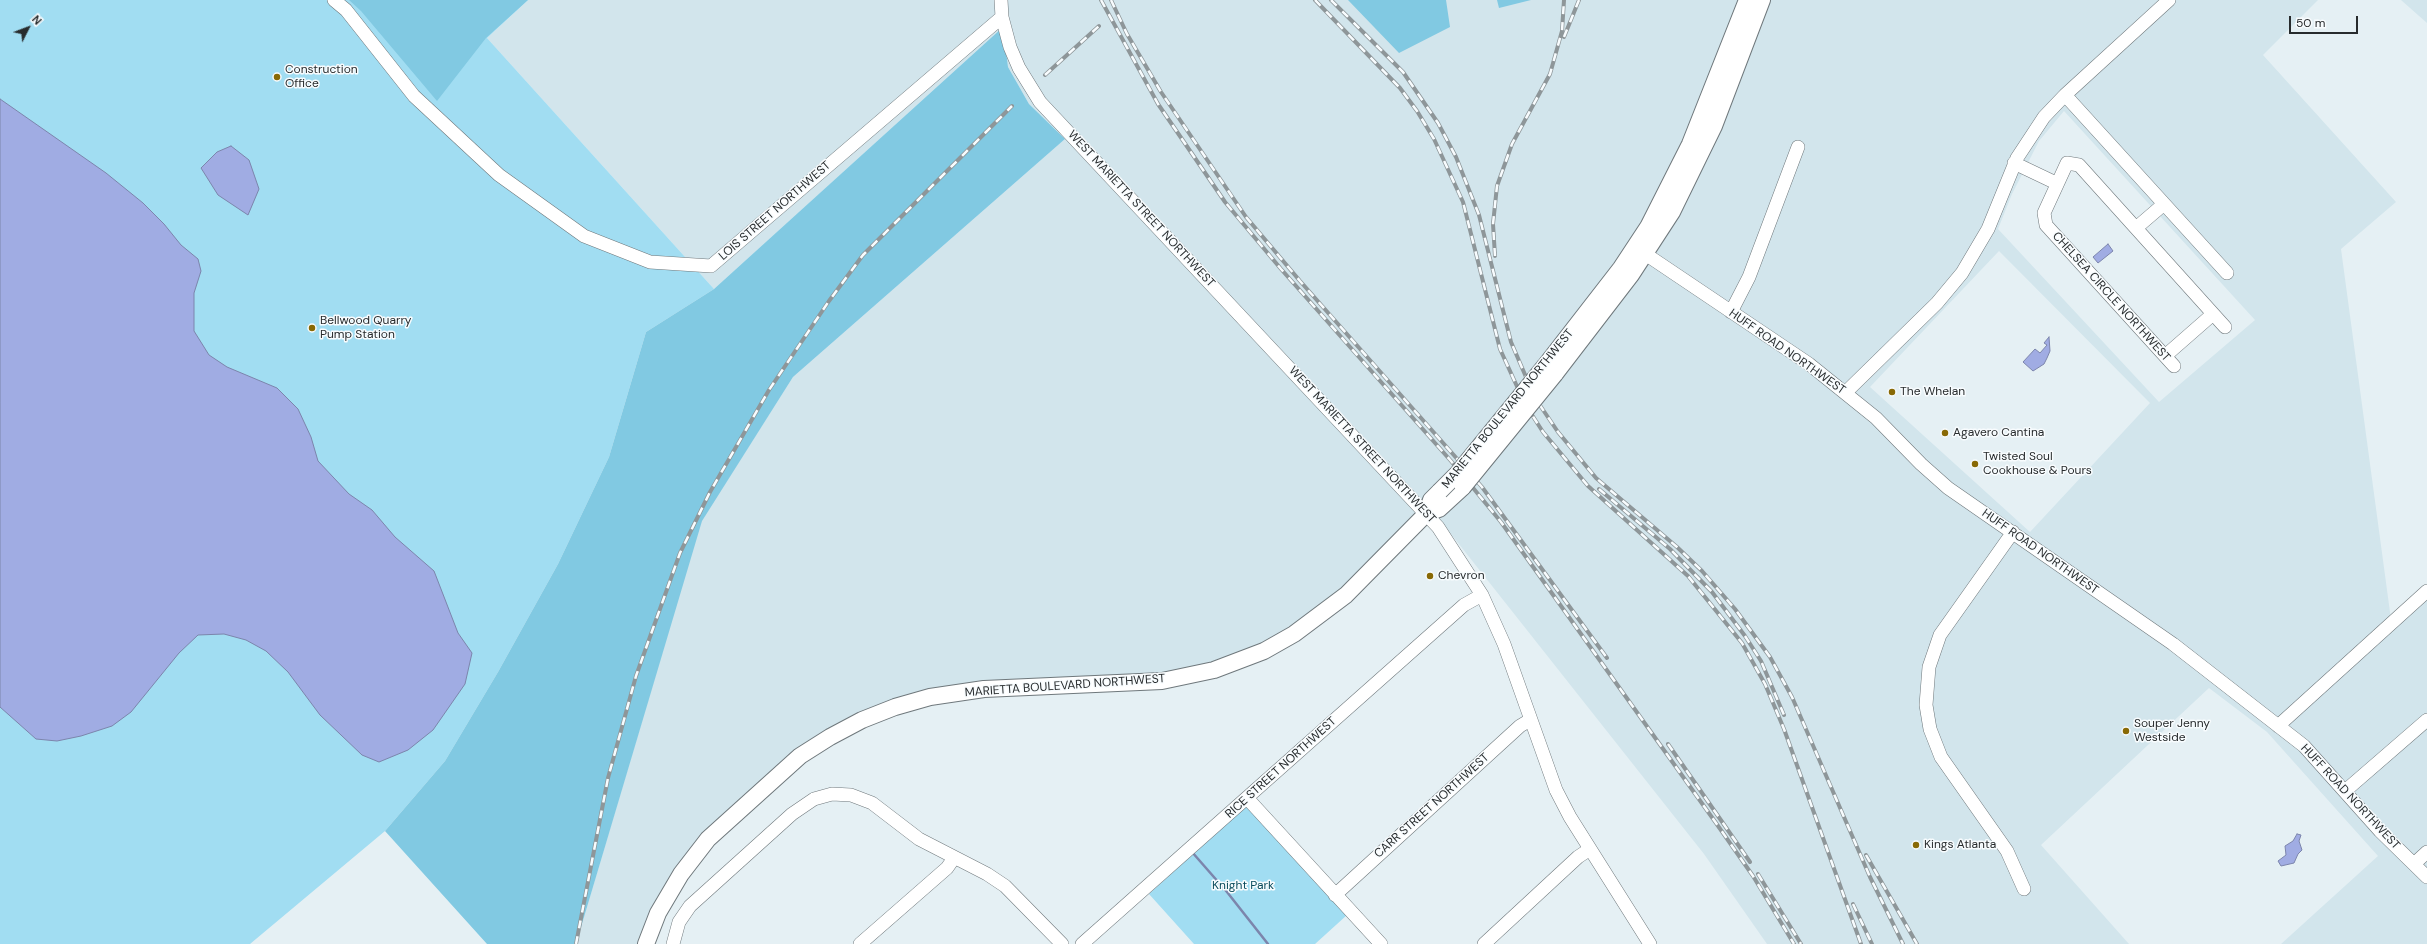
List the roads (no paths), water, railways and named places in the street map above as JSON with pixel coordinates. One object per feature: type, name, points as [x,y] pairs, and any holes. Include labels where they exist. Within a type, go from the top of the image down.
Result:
[{"type":"main road","points":[[1640,251],[1708,101],[1747,0]]},
{"type":"main road","points":[[1640,251],[1672,212],[1707,140],[1762,0]]},
{"type":"main road","name":"MARIETTA BOULEVARD NORTHWEST","points":[[646,944],[658,912],[681,874],[708,839],[800,756],[830,737],[868,718],[930,697],[984,689],[1133,684],[1162,681],[1214,670],[1264,652],[1324,614],[1346,595],[1427,513],[1431,500],[1463,487],[1550,370],[1604,312],[1640,251]]},
{"type":"street","name":"LOIS STREET NORTHWEST","points":[[334,0],[346,10],[414,96],[499,175],[584,236],[650,262],[712,266],[1002,17]]},
{"type":"street","name":"WEST MARIETTA STREET NORTHWEST","points":[[1001,0],[1002,17],[1019,68],[1040,102],[1427,513],[1465,565],[1482,595],[1504,644],[1556,790],[1590,850],[1650,944]]},
{"type":"street","points":[[1845,393],[1937,303],[1962,273],[1988,228],[2014,163],[2041,122],[2065,95],[2169,0]]},
{"type":"street","points":[[2065,95],[2227,273]]},
{"type":"street","points":[[1731,312],[1749,277],[1798,147]]},
{"type":"street","points":[[2014,163],[2056,182]]},
{"type":"street","name":"CHELSEA CIRCLE NORTHWEST","points":[[2174,366],[2046,225],[2044,213],[2056,182],[2066,163],[2079,165],[2225,327]]},
{"type":"street","points":[[2136,228],[2164,204]]},
{"type":"street","name":"HUFF ROAD NORTHWEST","points":[[1640,251],[1809,364],[1876,418],[1934,477],[2173,644],[2304,746],[2345,792],[2427,877]]},
{"type":"street","points":[[2165,356],[2213,314]]},
{"type":"street","points":[[2013,532],[1940,635],[1929,667],[1926,705],[1930,729],[1941,758],[2007,851],[2024,889]]},
{"type":"street","points":[[2278,726],[2427,591]]},
{"type":"street","name":"RICE STREET NORTHWEST","points":[[1082,944],[1464,605],[1482,595]]},
{"type":"street","name":"CARR STREET NORTHWEST","points":[[1335,895],[1520,726],[1530,720]]},
{"type":"street","points":[[2345,792],[2427,720]]},
{"type":"street","points":[[674,944],[679,922],[690,906],[773,829],[814,799],[832,794],[851,795],[872,803],[919,839],[987,874],[1005,886],[1062,944]]},
{"type":"street","points":[[1247,798],[1381,944]]},
{"type":"street","points":[[1484,944],[1578,857],[1590,850]]},
{"type":"street","points":[[2414,864],[2427,852]]},
{"type":"street","points":[[860,944],[947,868],[954,858]]},
{"type":"waterway","points":[[1192,852],[1227,892],[1268,944]]},
{"type":"railway","points":[[1101,0],[1158,104],[1225,202],[1281,269],[1451,461],[1501,522],[1753,876],[1794,944]]},
{"type":"railway","points":[[1111,0],[1127,34],[1161,92],[1246,217],[1300,281],[1482,487],[1607,658]]},
{"type":"railway","points":[[1315,0],[1400,88],[1417,111],[1434,139],[1463,202],[1500,349],[1525,404],[1543,432],[1588,486],[1688,576],[1742,643],[1765,684],[1784,729],[1861,944]]},
{"type":"railway","points":[[1331,0],[1403,72],[1438,123],[1456,157],[1479,215],[1511,342],[1535,398],[1558,432],[1596,478],[1677,547],[1702,571],[1735,609],[1770,657],[1792,697],[1870,877],[1903,944]]},
{"type":"railway","points":[[1495,256],[1493,224],[1497,186],[1512,144],[1550,74],[1562,31],[1564,0]]},
{"type":"railway","points":[[1564,37],[1579,0]]},
{"type":"railway","points":[[1045,75],[1099,26]]},
{"type":"railway","points":[[576,944],[608,778],[636,676],[680,553],[710,492],[769,390],[829,301],[863,255],[1012,106]]},
{"type":"railway","points":[[1599,489],[1670,549],[1712,592],[1745,636],[1761,661],[1784,715]]},
{"type":"railway","points":[[1668,744],[1750,862]]},
{"type":"railway","points":[[1866,855],[1917,944]]},
{"type":"railway","points":[[1758,874],[1801,944]]},
{"type":"railway","points":[[1853,904],[1872,944]]},
{"type":"place","name":"Construction Office","points":[[277,77]]},
{"type":"place","name":"Bellwood Quarry Pump Station","points":[[312,328]]},
{"type":"place","name":"The Whelan","points":[[1892,392]]},
{"type":"place","name":"Agavero Cantina","points":[[1945,433]]},
{"type":"place","name":"Twisted Soul Cookhouse & Pours","points":[[1975,464]]},
{"type":"place","name":"Chevron","points":[[1430,576]]},
{"type":"place","name":"Souper Jenny Westside","points":[[2126,731]]},
{"type":"place","name":"Kings Atlanta","points":[[1916,845]]},
{"type":"park label","name":"Knight Park","points":[[1243,886]]}]
